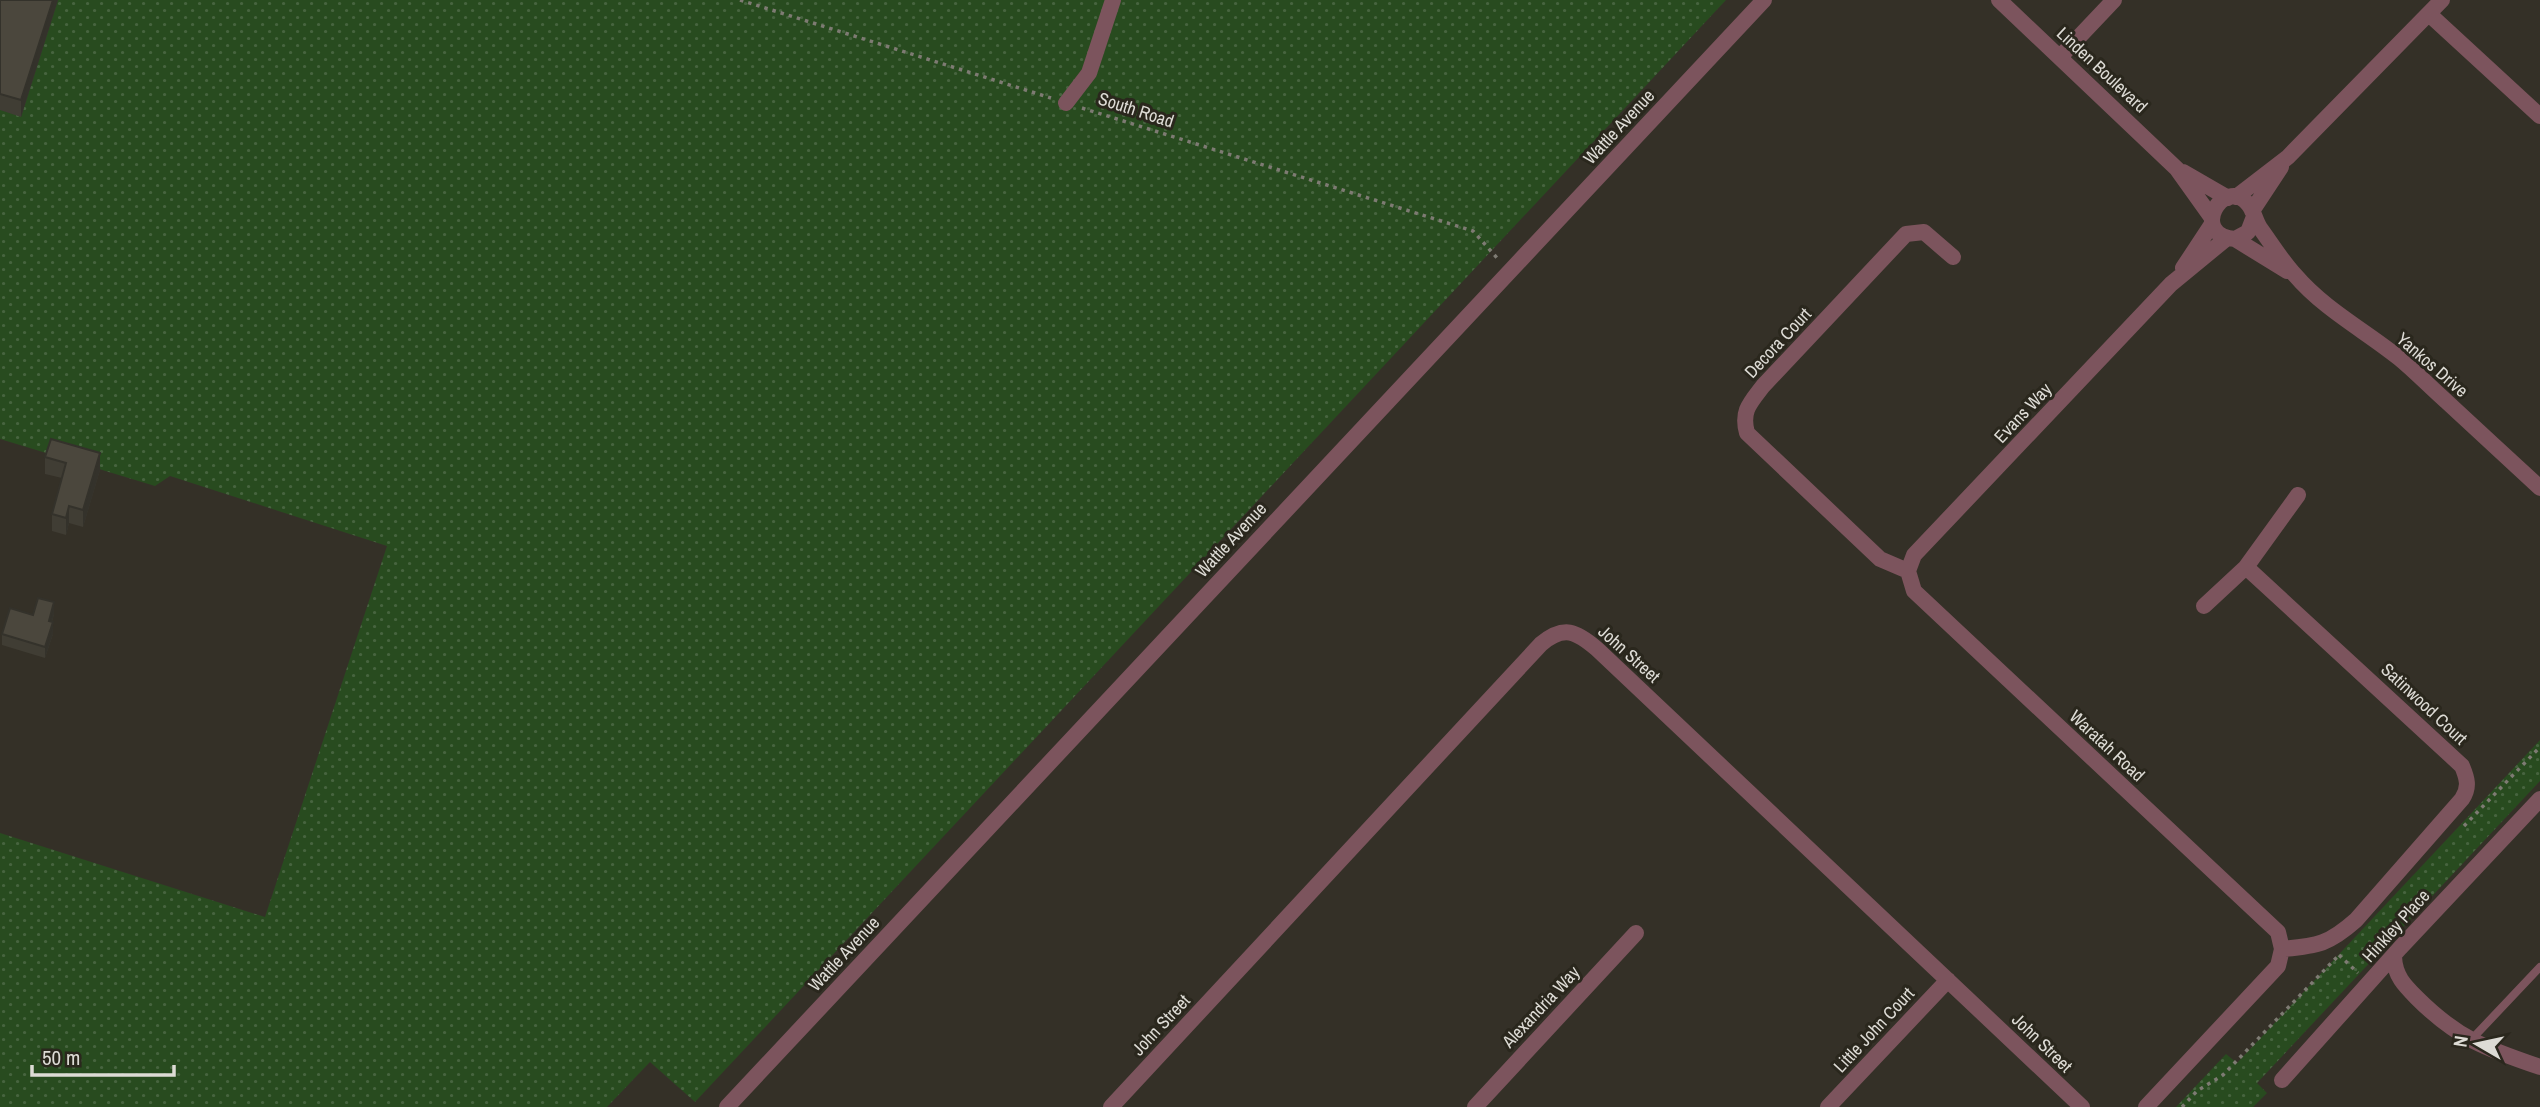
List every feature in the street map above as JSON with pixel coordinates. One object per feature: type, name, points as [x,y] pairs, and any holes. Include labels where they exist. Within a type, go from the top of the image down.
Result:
[{"type":"street","points":[[1066,103],[1089,73],[1113,0]]},
{"type":"street","name":"Wattle Avenue","points":[[727,1107],[1764,0]]},
{"type":"street","name":"Linden Boulevard","points":[[1999,0],[2177,169]]},
{"type":"street","points":[[2060,57],[2114,0]]},
{"type":"street","points":[[2212,221],[2217,205],[2288,157],[2442,0]]},
{"type":"street","points":[[2429,14],[2540,116]]},
{"type":"street","points":[[2177,169],[2221,235],[2231,239],[2248,232],[2253,215],[2288,157]]},
{"type":"street","points":[[2177,169],[2249,205],[2253,215]]},
{"type":"street","name":"Yankos Drive","points":[[2253,215],[2295,276]]},
{"type":"street","name":"Evans Way","points":[[2172,284],[2212,221]]},
{"type":"street","name":"Decora Court","points":[[1908,571],[1880,559],[1747,433],[1743,419],[1748,406],[1763,386],[1906,234],[1924,232],[1953,257]]},
{"type":"street","name":"Yankos Drive","points":[[2231,239],[2295,276],[2358,330],[2399,358],[2540,488]]},
{"type":"street","name":"Evans Way","points":[[1908,571],[1914,555],[2172,284],[2231,239]]},
{"type":"street","points":[[2204,606],[2246,567],[2298,495]]},
{"type":"street","name":"Satinwood Court","points":[[2246,567],[2462,766],[2468,779],[2467,792],[2462,799],[2356,920],[2338,936],[2317,944],[2282,949]]},
{"type":"street","name":"Waratah Road","points":[[1908,571],[1914,591],[2278,932],[2282,949]]},
{"type":"street","name":"John Street","points":[[1111,1107],[1541,644],[1552,634],[1567,632],[1582,636],[1597,649],[2082,1107]]},
{"type":"street","name":"Hinkley Place","points":[[2282,1080],[2540,799]]},
{"type":"street","name":"Alexandria Way","points":[[1475,1107],[1636,933]]},
{"type":"street","points":[[2146,1107],[2278,966],[2282,949]]},
{"type":"street","points":[[2394,957],[2396,974],[2403,984],[2437,1018],[2470,1041],[2540,1067]]},
{"type":"street","name":"Little John Court","points":[[1828,1107],[1948,980]]},
{"type":"lane","points":[[2470,1041],[2540,967]]},
{"type":"path","name":"South Road","points":[[740,0],[1473,231],[1509,272]]},
{"type":"path","points":[[2339,955],[2368,985]]},
{"type":"green space","points":[[0,0],[1726,0],[695,1102],[650,1062],[607,1107],[0,1107],[0,833],[265,917],[387,546],[170,476],[155,486],[0,439]]},
{"type":"green space","points":[[2540,740],[2540,781],[2257,1083],[2267,1093],[2253,1107],[2176,1107],[2226,1054],[2237,1063]]},
{"type":"building","points":[[0,0],[53,0],[21,100],[0,94]]},
{"type":"building","points":[[51,439],[100,453],[83,510],[69,506],[66,518],[52,514],[66,463],[45,457]]},
{"type":"building","points":[[38,598],[54,602],[49,621],[53,622],[45,647],[2,634],[10,608],[33,615]]}]
